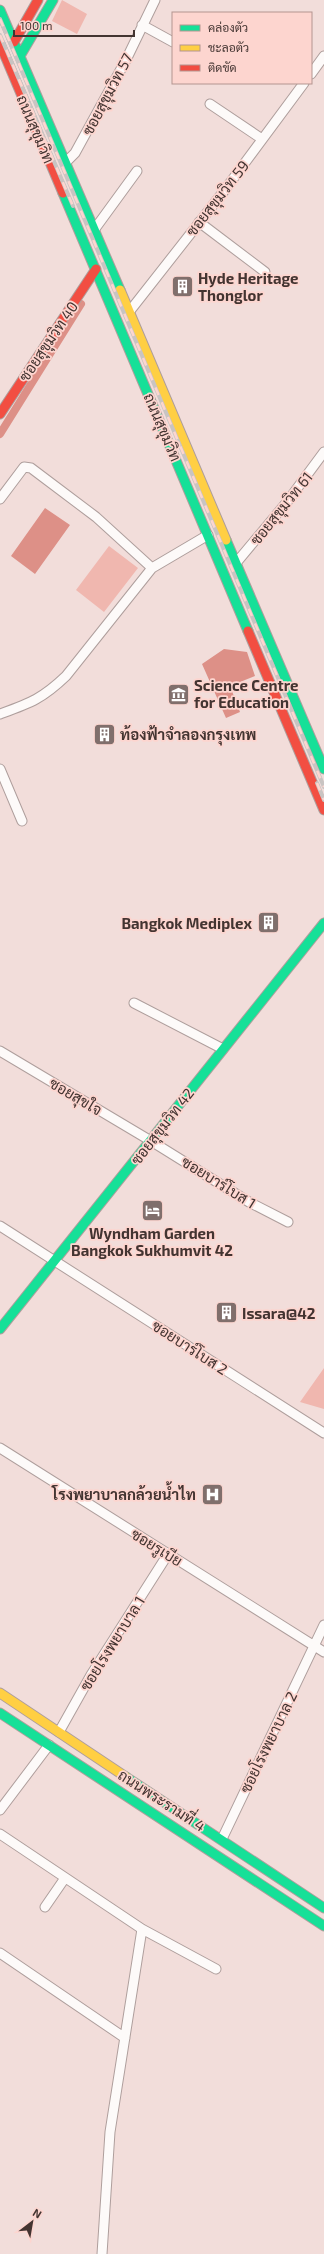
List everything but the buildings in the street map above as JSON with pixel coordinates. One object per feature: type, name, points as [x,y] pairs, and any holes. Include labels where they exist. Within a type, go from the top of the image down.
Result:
[{"type":"main road","points":[[0,46],[14,42],[38,0]]},
{"type":"main road","points":[[8,62],[20,56],[53,0]]},
{"type":"main road","name":"ถนนสุขุมวิท","points":[[0,10],[324,769]]},
{"type":"main road","name":"ถนนสุขุมวิท","points":[[0,46],[96,269],[324,810]]},
{"type":"main road","points":[[96,269],[108,263]]},
{"type":"main road","name":"ซอยสุขุมวิท 40","points":[[0,414],[4,399],[96,269]]},
{"type":"main road","points":[[222,568],[236,563]]},
{"type":"main road","points":[[314,788],[324,785]]},
{"type":"main road","name":"ซอยสุขุมวิท 42","points":[[0,1329],[324,923]]},
{"type":"main road","name":"ถนนพระรามที่ 4","points":[[0,1693],[324,1908]]},
{"type":"main road","name":"ถนนพระรามที่ 4","points":[[0,1713],[324,1926]]},
{"type":"main road","points":[[49,1745],[59,1732]]},
{"type":"street","name":"ซอยสุขุมวิท 57","points":[[65,163],[75,153],[126,60],[155,0]]},
{"type":"street","points":[[142,25],[172,41]]},
{"type":"street","points":[[312,73],[324,56]]},
{"type":"street","name":"ซอยสุขุมวิท 59","points":[[129,312],[303,84]]},
{"type":"street","points":[[210,104],[262,139]]},
{"type":"street","points":[[94,230],[137,171]]},
{"type":"street","points":[[199,222],[265,272]]},
{"type":"street","name":"ซอยสุขุมวิท 61","points":[[236,563],[292,497],[324,452]]},
{"type":"street","points":[[0,499],[24,468],[31,468],[96,517],[152,568]]},
{"type":"street","points":[[0,714],[36,701],[51,690],[66,676],[152,568],[208,535]]},
{"type":"street","points":[[0,769],[22,821]]},
{"type":"street","points":[[134,1003],[223,1050]]},
{"type":"street","name":"ซอยสุขใจ","points":[[0,1050],[151,1141]]},
{"type":"street","name":"ซอยบาร์โบส 1","points":[[151,1141],[249,1202],[288,1222]]},
{"type":"street","name":"ซอยบาร์โบส 2","points":[[0,1226],[56,1260],[324,1433]]},
{"type":"street","name":"ซอยรูเบีย","points":[[0,1448],[324,1652]]},
{"type":"street","name":"ซอยโรงพยาบาล 1","points":[[59,1732],[91,1675],[168,1554]]},
{"type":"street","points":[[314,1646],[324,1625]]},
{"type":"street","name":"ซอยโรงพยาบาล 2","points":[[222,1839],[314,1646]]},
{"type":"street","points":[[0,1810],[49,1745]]},
{"type":"street","points":[[0,1834],[142,1929],[216,1968]]},
{"type":"street","points":[[45,1907],[65,1878]]},
{"type":"street","points":[[102,2254],[110,2132],[142,1929]]},
{"type":"street","points":[[0,1953],[125,2038]]},
{"type":"shaded area","points":[[62,0],[87,14],[77,34],[52,21]]},
{"type":"shaded area","points":[[45,508],[70,525],[35,574],[11,556]]},
{"type":"shaded area","points":[[109,546],[138,568],[104,612],[76,590]]},
{"type":"shaded area","points":[[224,649],[247,652],[255,676],[230,686],[240,712],[226,718],[202,664]]},
{"type":"shaded area","points":[[324,1368],[324,1409],[300,1402]]},
{"type":"waterway","points":[[0,434],[81,304]]},
{"type":"railway","points":[[0,19],[324,787]]},
{"type":"railway","points":[[0,35],[73,206]]},
{"type":"railway","points":[[317,783],[324,800]]},
{"type":"traffic: fast","points":[[20,56],[53,0]]},
{"type":"traffic: fast","points":[[0,10],[120,290]]},
{"type":"traffic: fast","points":[[63,193],[248,631]]},
{"type":"traffic: fast","points":[[226,540],[324,769]]},
{"type":"traffic: fast","points":[[0,1329],[324,923]]},
{"type":"traffic: fast","points":[[0,1713],[324,1926]]},
{"type":"traffic: fast","points":[[126,1777],[324,1908]]},
{"type":"traffic: slow","points":[[120,290],[226,540]]},
{"type":"traffic: slow","points":[[0,1693],[126,1777]]},
{"type":"traffic: jam","points":[[14,42],[38,0]]},
{"type":"traffic: jam","points":[[0,44],[63,193]]},
{"type":"traffic: jam","points":[[0,414],[96,269]]},
{"type":"traffic: jam","points":[[248,631],[324,810]]},
{"type":"place","name":"Hyde Heritage Thonglor","points":[[183,287]]},
{"type":"place","name":"Science Centre for Education","points":[[178,694]]},
{"type":"place","name":"ท้องฟ้าจำลองกรุงเทพ","points":[[105,734]]},
{"type":"place","name":"Bangkok Mediplex","points":[[268,923]]},
{"type":"place","name":"Wyndham Garden Bangkok Sukhumvit 42","points":[[152,1210]]},
{"type":"place","name":"Issara@42","points":[[226,1313]]},
{"type":"place","name":"โรงพยาบาลกล้วยน้ำไท","points":[[212,1494]]}]
